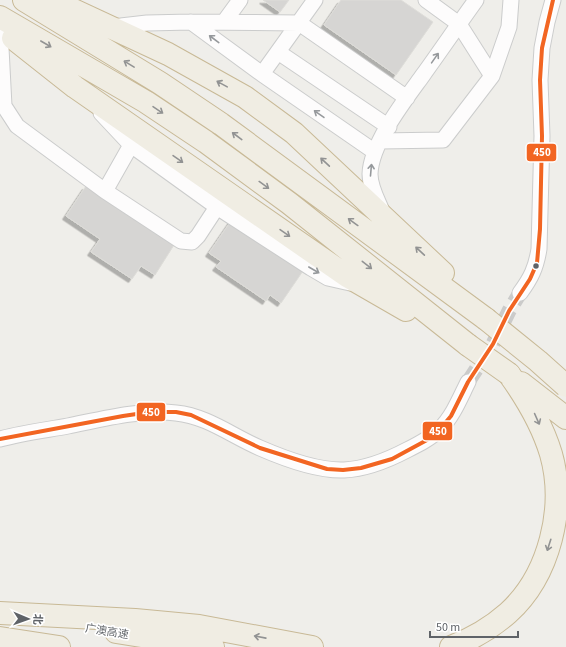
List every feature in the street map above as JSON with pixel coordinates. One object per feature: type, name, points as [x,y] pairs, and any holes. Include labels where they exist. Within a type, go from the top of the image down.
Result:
[{"type":"highway","points":[[24,0],[160,83],[220,124],[486,319],[566,386]]},
{"type":"highway","points":[[52,0],[168,54],[245,97],[294,133],[456,284],[486,319]]},
{"type":"highway","points":[[0,17],[146,102],[206,142],[289,203],[468,345],[546,401],[566,418]]},
{"type":"highway","points":[[0,29],[75,87],[347,276],[468,345]]},
{"type":"highway","points":[[451,647],[474,637],[490,627],[508,612],[523,596],[536,577],[552,534],[557,507],[556,481],[551,455],[535,413],[509,374]]},
{"type":"highway","points":[[0,614],[135,620],[200,626],[312,647]]},
{"type":"highway","name":"广澳高速","points":[[0,614],[213,647]]},
{"type":"highway","points":[[0,638],[59,647]]},
{"type":"street","points":[[224,22],[240,0]]},
{"type":"street","points":[[262,74],[315,0]]},
{"type":"street","points":[[426,0],[459,24],[492,76]]},
{"type":"street","points":[[386,220],[371,185],[370,174],[377,147],[407,98],[476,0]]},
{"type":"street","points":[[191,22],[262,74],[377,147],[443,140],[492,76],[508,27],[511,0]]},
{"type":"street","points":[[520,293],[530,279],[537,263],[539,249],[542,136],[540,80],[542,48],[553,0]]},
{"type":"street","points":[[109,27],[147,23],[191,22],[299,23],[407,98]]},
{"type":"street","points":[[0,29],[4,106],[17,126],[105,191],[181,241],[192,242],[198,236],[217,207]]},
{"type":"street","points":[[278,52],[389,127]]},
{"type":"street","points":[[75,87],[131,145],[217,207],[310,268],[328,278],[368,288]]},
{"type":"street","points":[[105,191],[131,145]]},
{"type":"street","points":[[0,439],[123,416],[150,412],[176,412],[192,415],[260,448],[306,464],[327,469],[343,470],[361,468],[392,458],[427,440],[440,429],[451,416],[468,382]]},
{"type":"building","points":[[263,0],[289,0],[280,12]]},
{"type":"building","points":[[341,0],[401,0],[433,22],[396,75],[324,25]]},
{"type":"building","points":[[86,186],[174,245],[155,275],[141,266],[132,279],[91,252],[100,239],[66,216]]},
{"type":"building","points":[[233,218],[305,268],[281,303],[270,295],[266,301],[216,267],[221,261],[209,253]]},
{"type":"tunnel","points":[[468,382],[493,344],[509,311],[520,293]]},
{"type":"transit line","name":"450","points":[[0,439],[123,416],[150,412],[176,412],[191,415],[260,448],[327,469],[343,470],[361,468],[392,459],[427,440],[440,429],[451,416],[468,382],[493,344],[509,311],[530,279],[537,263],[540,229],[542,136],[540,80],[542,48],[553,0]]}]
